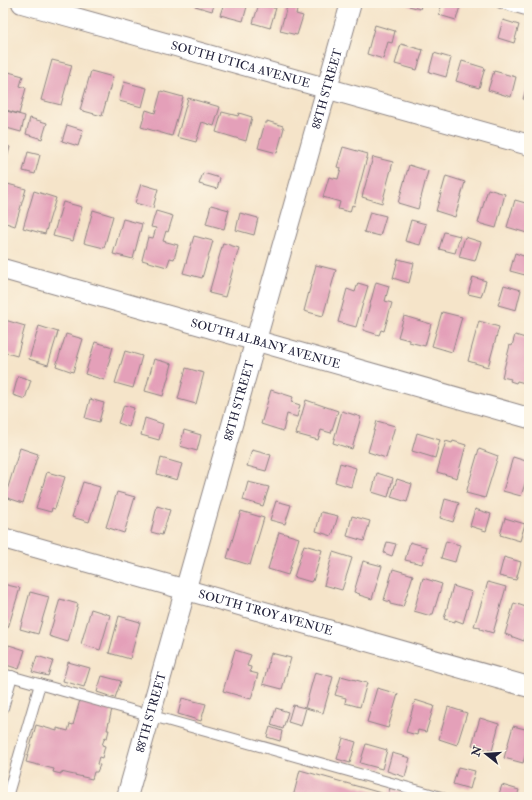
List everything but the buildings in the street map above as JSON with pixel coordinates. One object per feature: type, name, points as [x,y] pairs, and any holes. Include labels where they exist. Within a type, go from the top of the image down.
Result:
[{"type":"street","name":"SOUTH UTICA AVENUE","points":[[22,3],[529,145]]},
{"type":"street","name":"88TH STREET","points":[[127,797],[351,3]]},
{"type":"street","name":"SOUTH ALBANY AVENUE","points":[[3,270],[529,418]]},
{"type":"street","name":"SOUTH TROY AVENUE","points":[[3,538],[529,687]]},
{"type":"lane","points":[[501,3],[529,11]]},
{"type":"lane","points":[[3,708],[7,675],[441,797]]},
{"type":"lane","points":[[7,797],[40,684]]}]
